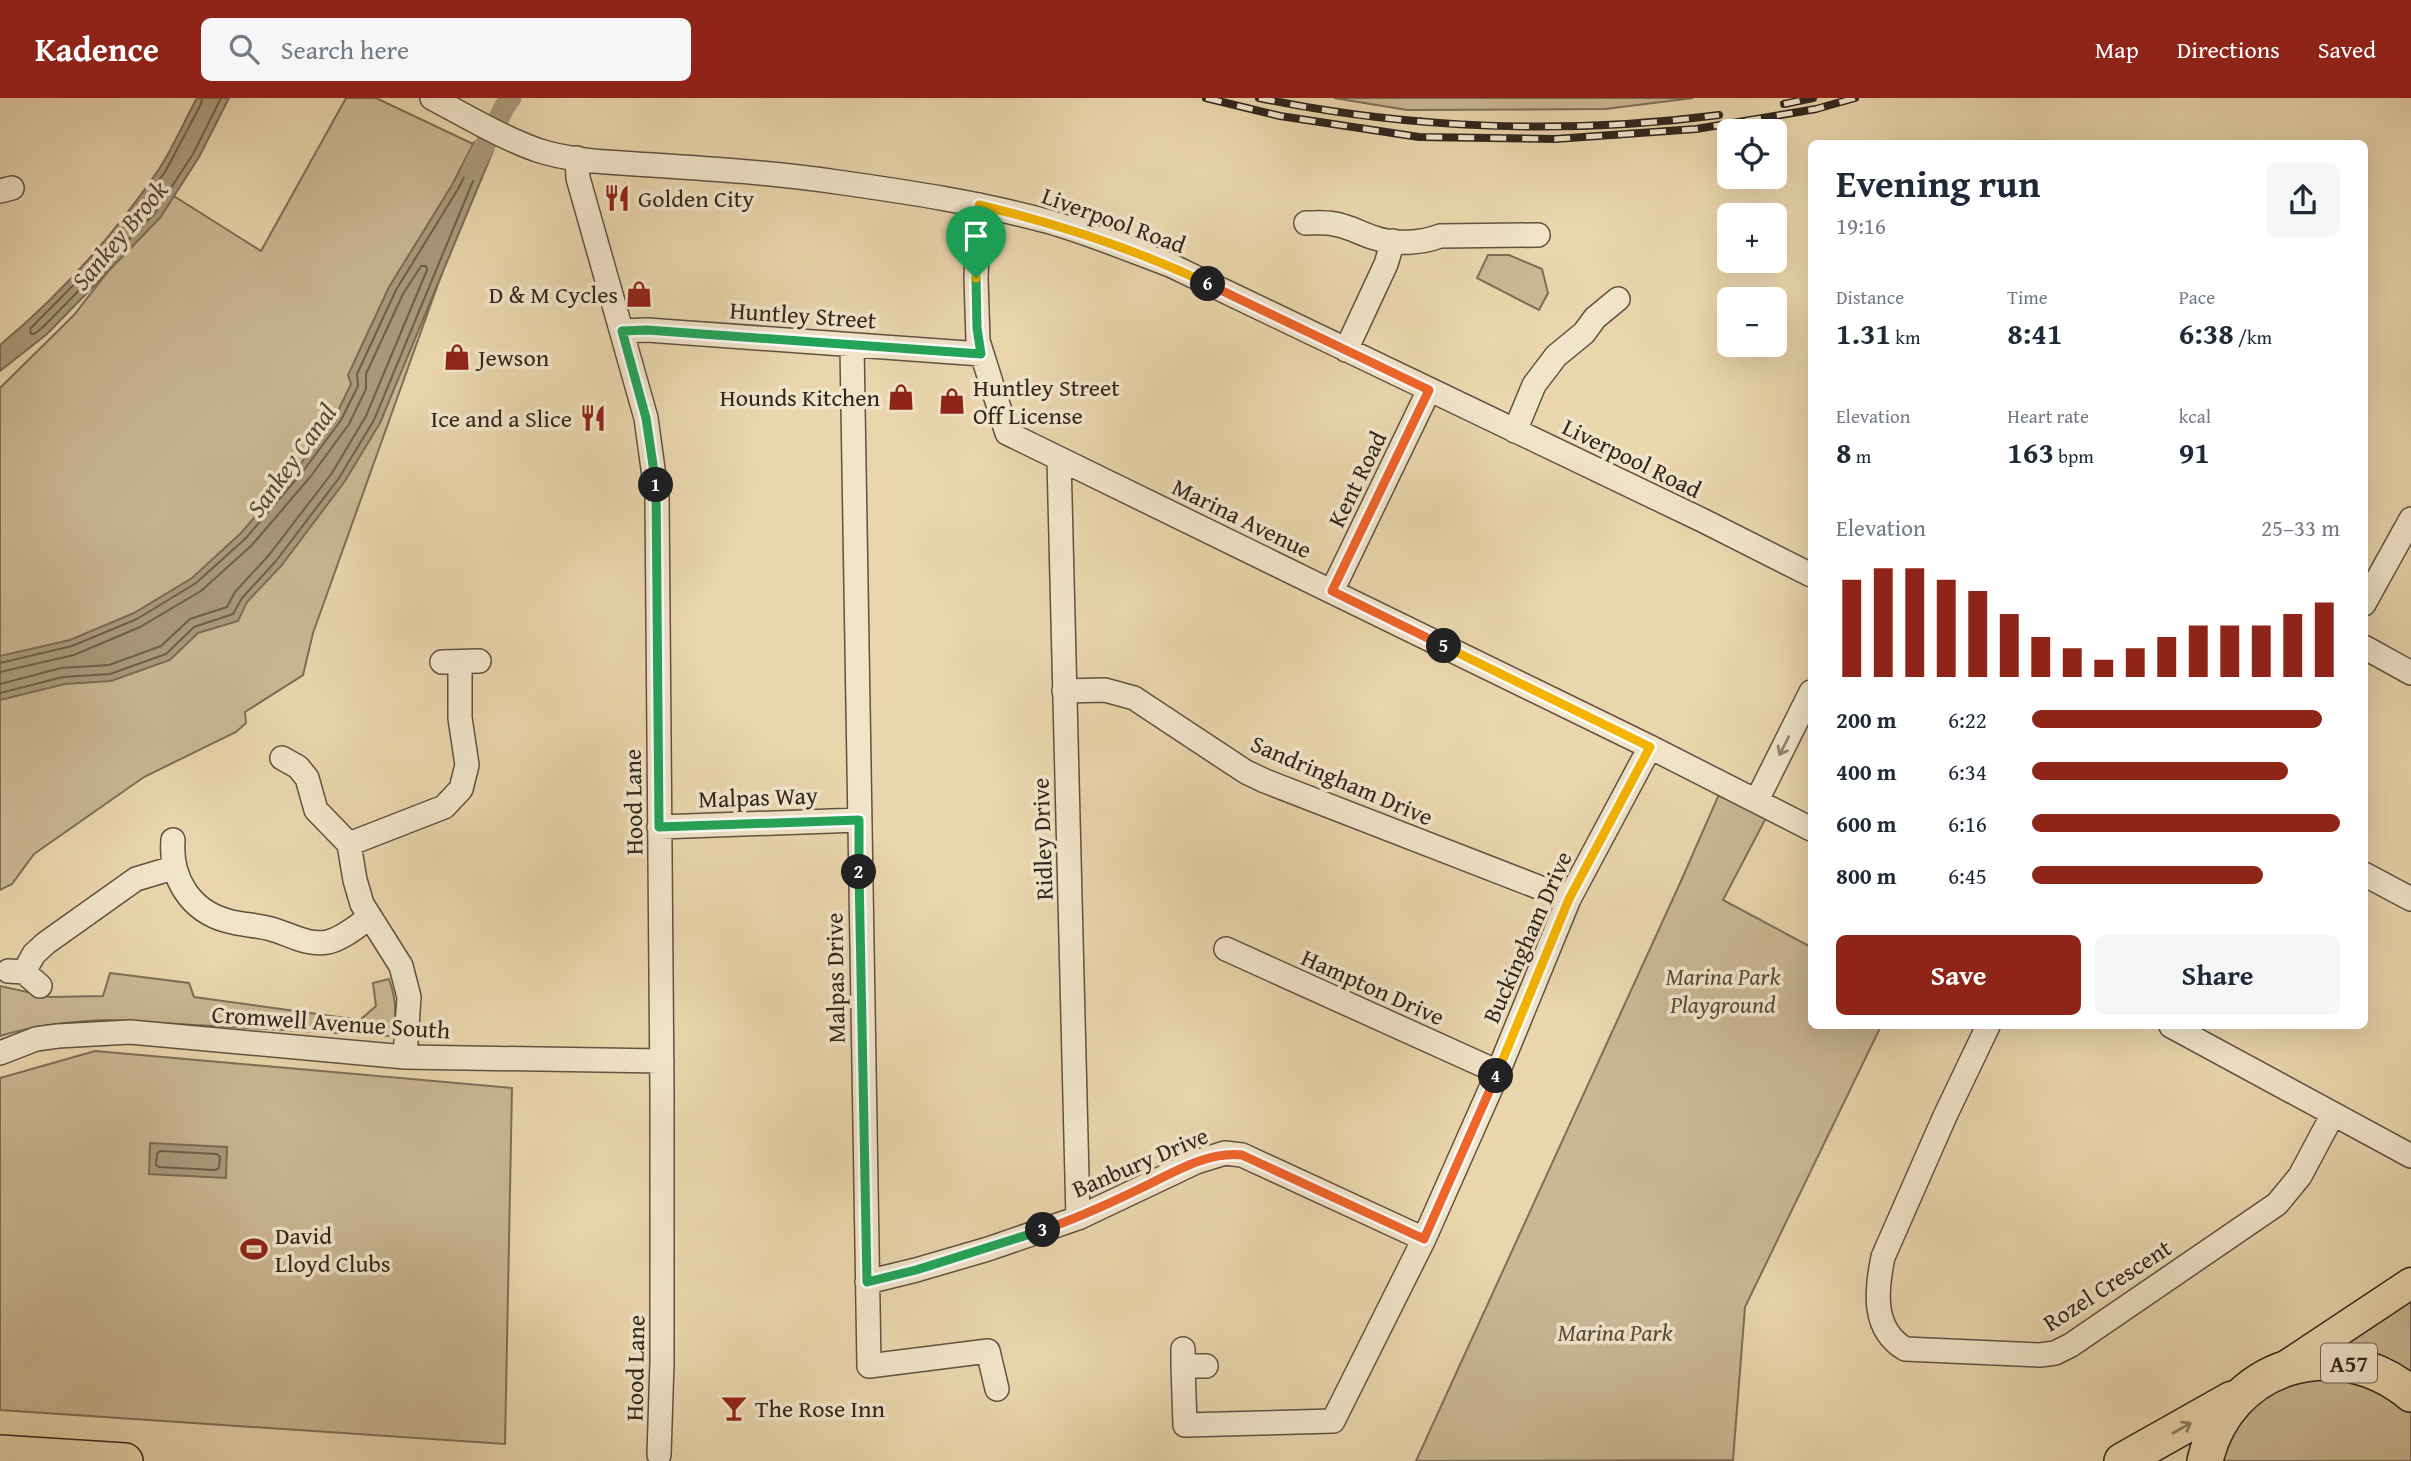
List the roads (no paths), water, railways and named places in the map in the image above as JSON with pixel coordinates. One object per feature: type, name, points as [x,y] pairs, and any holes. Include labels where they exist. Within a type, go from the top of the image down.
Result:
[{"type":"highway","name":"A57","points":[[2122,1461],[2280,1370],[2319,1361],[2357,1364],[2392,1378],[2411,1394]]},
{"type":"highway","name":"A57","points":[[2205,1461],[2210,1440],[2224,1415],[2244,1392]]},
{"type":"highway","points":[[0,1453],[125,1461]]},
{"type":"main road","points":[[2280,1370],[2411,1283]]},
{"type":"street","name":"Liverpool Road","points":[[432,98],[536,149],[577,158],[790,176],[901,191],[979,205],[1050,222],[1170,265],[1808,574]]},
{"type":"street","name":"Hood Lane","points":[[577,158],[578,178],[646,418],[657,498],[662,1061],[662,1362],[659,1455]]},
{"type":"street","name":"Marina Avenue","points":[[979,205],[976,316],[981,354],[1007,433],[1650,747],[1808,827]]},
{"type":"street","points":[[1306,223],[1332,223],[1357,229],[1376,239],[1393,241],[1425,242],[1440,236],[1538,235]]},
{"type":"street","points":[[1346,350],[1386,264],[1393,241]]},
{"type":"street","points":[[1515,430],[1534,385],[1556,356],[1618,299]]},
{"type":"street","name":"Huntley Street","points":[[622,331],[647,330],[981,354]]},
{"type":"street","name":"Malpas Drive","points":[[852,346],[869,1366],[988,1351],[998,1390]]},
{"type":"street","name":"Kent Road","points":[[1332,591],[1429,390]]},
{"type":"street","name":"Ridley Drive","points":[[1059,459],[1078,1218]]},
{"type":"street","points":[[2368,597],[2411,519]]},
{"type":"street","points":[[2368,649],[2411,673]]},
{"type":"street","points":[[349,844],[444,807],[461,789],[467,765],[460,718],[460,662]]},
{"type":"street","name":"Sandringham Drive","points":[[1064,691],[1105,690],[1134,698],[1246,772],[1265,781],[1569,899]]},
{"type":"street","points":[[1757,800],[1808,698]]},
{"type":"street","name":"Buckingham Drive","points":[[1206,1366],[1183,1357],[1185,1425],[1333,1421],[1424,1239],[1498,1072],[1569,899],[1650,747]]},
{"type":"street","points":[[278,758],[298,767],[307,778],[316,810],[349,844],[358,893],[370,918],[401,966],[406,982],[408,1014],[405,1057]]},
{"type":"street","name":"Malpas Way","points":[[659,827],[859,820]]},
{"type":"street","points":[[173,840],[173,868],[187,895],[212,915],[228,921],[267,928],[306,942],[330,941],[342,937],[370,918]]},
{"type":"street","points":[[24,977],[34,954],[46,943],[136,879],[173,868]]},
{"type":"street","points":[[2368,876],[2411,899]]},
{"type":"street","name":"Hampton Drive","points":[[1226,949],[1498,1072]]},
{"type":"street","name":"Rozel Crescent","points":[[1988,1029],[1945,1116],[1883,1257],[1878,1280],[1878,1305],[1884,1327],[1892,1341],[1905,1349],[2040,1355],[2055,1353],[2071,1345],[2277,1204],[2300,1176],[2333,1114]]},
{"type":"street","points":[[2177,1029],[2411,1156]]},
{"type":"street","name":"Cromwell Avenue South","points":[[0,1053],[36,1040],[58,1036],[130,1032],[405,1057],[662,1061]]},
{"type":"street","name":"Banbury Drive","points":[[867,1282],[988,1249],[1078,1218],[1196,1163],[1225,1153],[1242,1155],[1424,1239]]},
{"type":"water","name":"Sankey Brook","points":[[197,98],[229,98],[199,157],[160,218],[47,334],[0,371],[0,345],[65,285],[124,217],[164,161]]},
{"type":"water","points":[[474,142],[493,151],[380,423],[345,481],[281,566],[247,602],[238,621],[198,633],[170,660],[111,681],[65,684],[0,700],[0,656],[70,640],[134,613],[192,578],[241,533],[299,466],[335,417],[351,384],[348,375],[389,287],[452,185]]},
{"type":"water","points":[[150,1143],[227,1147],[226,1178],[149,1174]]},
{"type":"waterway","name":"Sankey Canal","points":[[472,170],[511,98]]},
{"type":"railway","points":[[1206,98],[1280,116],[1419,137],[1555,139],[1696,129],[1816,109],[1855,98]]},
{"type":"railway","points":[[1259,98],[1372,117],[1488,126],[1604,125],[1719,115]]},
{"type":"railway","points":[[1784,104],[1813,98]]},
{"type":"place","name":"Golden City","points":[[617,198]]},
{"type":"place","name":"D & M Cycles","points":[[639,294]]},
{"type":"place","name":"Jewson","points":[[457,357]]},
{"type":"place","name":"Hounds Kitchen","points":[[901,397]]},
{"type":"place","name":"Huntley Street Off License","points":[[952,401]]},
{"type":"place","name":"Ice and a Slice","points":[[593,418]]},
{"type":"place","name":"David Lloyd Clubs","points":[[254,1249]]},
{"type":"place","name":"The Rose Inn","points":[[734,1408]]},
{"type":"park label","name":"Marina Park Playground","points":[[1723,990]]},
{"type":"park label","name":"Marina Park","points":[[1615,1332]]}]
